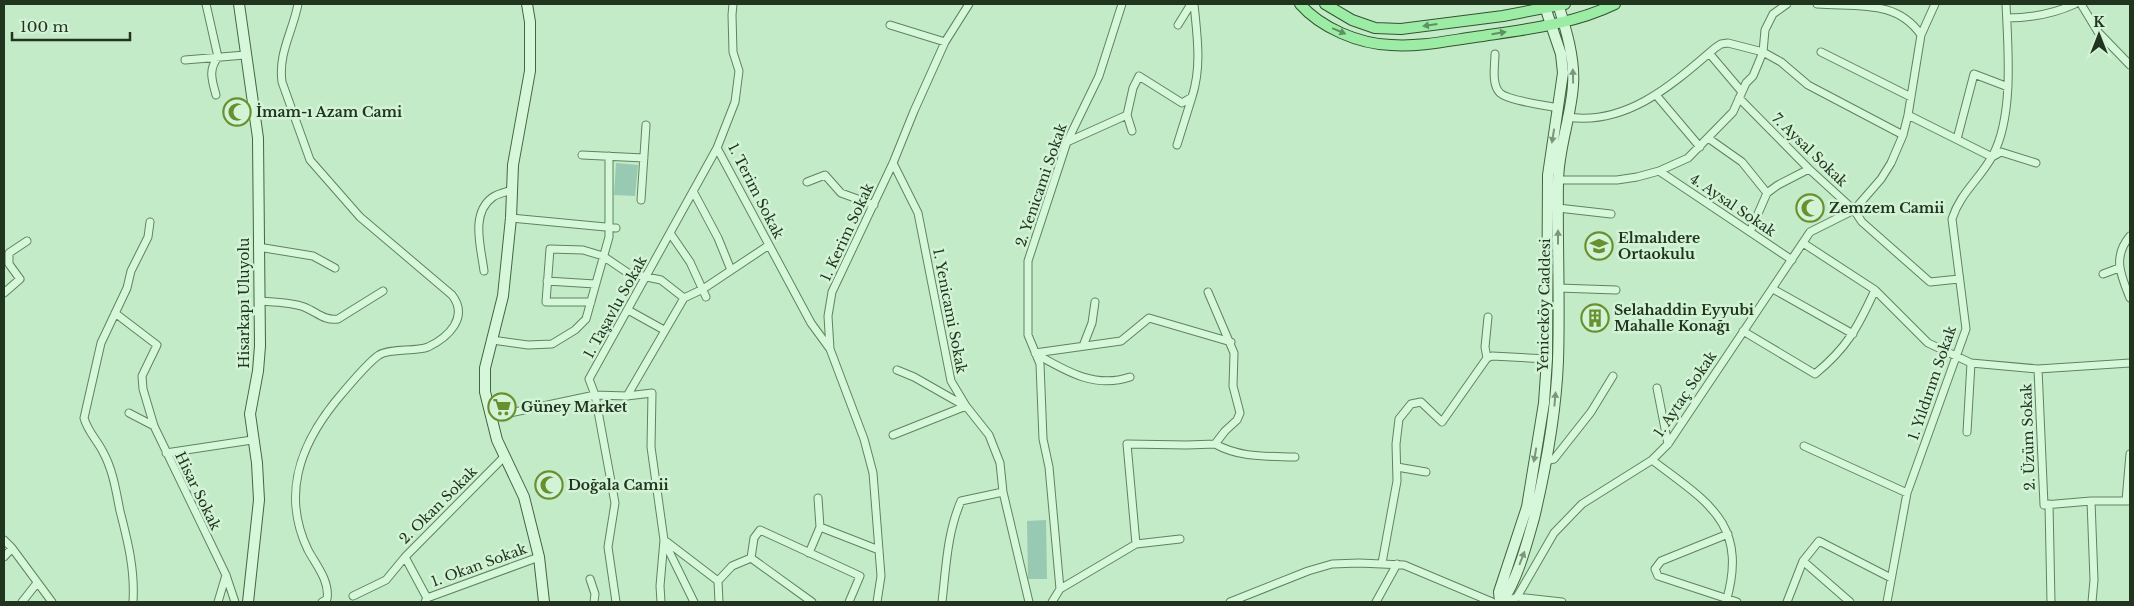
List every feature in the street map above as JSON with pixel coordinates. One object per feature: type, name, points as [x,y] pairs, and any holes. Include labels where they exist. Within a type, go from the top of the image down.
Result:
[{"type":"main road","points":[[1300,4],[1333,29],[1370,42],[1390,45],[1434,43],[1551,24],[1587,15],[1615,4]]},
{"type":"main road","points":[[1325,4],[1330,9],[1375,28],[1401,29],[1560,4]]},
{"type":"street","points":[[206,4],[218,57],[212,65],[210,76],[216,95]]},
{"type":"street","name":"Hisarkapı Uluyolu","points":[[239,4],[258,138],[258,371],[250,414],[252,440],[257,463],[259,500],[248,602]]},
{"type":"street","points":[[298,4],[284,44],[280,70],[282,82],[310,160],[360,217],[452,295],[458,303],[459,313],[458,321],[454,326],[427,347],[380,355],[335,402],[316,428],[304,451],[296,475],[296,502],[299,521],[307,548],[328,590],[327,599],[322,602]]},
{"type":"street","points":[[527,4],[530,22],[530,71],[513,165],[511,218],[503,296],[485,368],[485,392],[497,440],[524,497],[539,556],[544,602]]},
{"type":"street","name":"1. Terim Sokak","points":[[734,4],[732,15],[733,52],[739,71],[735,102],[717,148],[811,323],[830,349]]},
{"type":"street","name":"1. Kerim Sokak","points":[[877,602],[881,576],[873,473],[864,439],[830,349],[828,316],[832,292],[893,163],[945,42],[969,4]]},
{"type":"street","name":"2. Yenicami Sokak","points":[[1060,589],[1049,467],[1043,439],[1040,364],[1028,335],[1028,262],[1067,142],[1099,76],[1122,4]]},
{"type":"street","points":[[1178,25],[1190,4]]},
{"type":"street","points":[[1177,145],[1198,71],[1194,4]]},
{"type":"street","name":"Yeniceköy Caddesi","points":[[1501,602],[1509,592],[1526,545],[1553,420],[1558,362],[1558,180],[1574,72],[1560,4]]},
{"type":"street","points":[[1558,180],[1617,180],[1659,171],[1688,158],[1733,112],[1746,83],[1753,76],[1764,52],[1765,30],[1773,14],[1786,5],[1795,4]]},
{"type":"street","points":[[1817,4],[1888,4],[1900,10],[1914,21],[1921,35]]},
{"type":"street","name":"1. Aytaç Sokak","points":[[1518,597],[1554,533],[1582,504],[1652,460],[1668,444],[1810,232],[1854,210],[1881,179],[1891,163],[1903,135],[1908,116],[1921,35],[1935,4]]},
{"type":"street","name":"1. Yıldırım Sokak","points":[[1887,602],[1907,492],[1966,330],[1952,219],[1957,203],[1992,156],[2006,107],[2008,86],[2006,4]]},
{"type":"street","points":[[2007,18],[2026,18],[2075,4]]},
{"type":"street","points":[[2080,4],[2098,32],[2130,65]]},
{"type":"street","name":"Yeniceköy Caddesi","points":[[1501,602],[1499,592],[1527,507],[1544,403],[1547,359],[1548,174],[1563,73],[1561,54],[1545,6]]},
{"type":"street","points":[[890,25],[945,42]]},
{"type":"street","points":[[1567,117],[1584,120],[1622,112],[1656,95],[1721,44],[1736,44],[1764,52],[1781,62],[1808,86],[1903,135]]},
{"type":"street","points":[[1821,52],[1911,96]]},
{"type":"street","name":"7. Aysal Sokak","points":[[1709,53],[1740,95],[1809,169],[1854,210],[1862,222],[1930,282],[1959,279]]},
{"type":"street","points":[[1495,54],[1494,79],[1500,92],[1508,97],[1558,108]]},
{"type":"street","points":[[185,60],[245,55]]},
{"type":"street","points":[[1957,139],[1974,74],[2008,86]]},
{"type":"street","points":[[1132,131],[1127,115],[1139,76],[1182,103],[1192,97]]},
{"type":"street","points":[[1656,95],[1700,147]]},
{"type":"street","points":[[1067,142],[1127,115]]},
{"type":"street","points":[[1908,116],[1992,156],[2001,152],[2036,163]]},
{"type":"street","points":[[641,200],[646,125]]},
{"type":"street","points":[[1708,138],[1742,162],[1767,193]]},
{"type":"street","name":"1. Taşavlu Sokak","points":[[595,395],[589,379],[717,148]]},
{"type":"street","points":[[582,155],[644,158]]},
{"type":"street","points":[[492,340],[528,345],[552,344],[575,330],[586,319],[602,256],[609,237],[607,227],[609,156]]},
{"type":"street","name":"1. Yenicami Sokak","points":[[893,163],[918,213],[951,381],[966,406],[989,436],[1000,463],[1003,492],[1029,602]]},
{"type":"street","points":[[1750,232],[1767,193],[1809,169]]},
{"type":"street","name":"4. Aysal Sokak","points":[[1659,171],[1792,260]]},
{"type":"street","points":[[807,182],[825,175],[842,193],[874,205]]},
{"type":"street","points":[[484,271],[479,224],[481,212],[486,203],[495,196],[512,190]]},
{"type":"street","points":[[693,190],[718,238],[731,270]]},
{"type":"street","points":[[1558,208],[1610,214]]},
{"type":"street","points":[[511,218],[616,228]]},
{"type":"street","points":[[133,602],[134,580],[132,560],[112,474],[103,451],[88,429],[84,418],[100,343],[127,288],[131,271],[148,238],[150,222]]},
{"type":"street","points":[[670,233],[690,262],[706,297]]},
{"type":"street","points":[[2130,236],[2125,242],[2119,268],[2130,298]]},
{"type":"street","points":[[4,293],[20,279],[9,264],[9,253],[27,241]]},
{"type":"street","points":[[1803,243],[1875,290],[1928,343],[1971,363],[2038,369],[2130,363]]},
{"type":"street","points":[[628,396],[684,298],[703,288],[769,245]]},
{"type":"street","points":[[258,247],[313,256],[335,268]]},
{"type":"street","points":[[591,302],[546,302],[550,249],[583,250],[602,256],[628,273],[661,280],[684,298]]},
{"type":"street","points":[[2104,274],[2119,268]]},
{"type":"street","points":[[547,281],[595,284]]},
{"type":"street","points":[[1558,288],[1616,290]]},
{"type":"street","points":[[1773,288],[1853,334]]},
{"type":"street","points":[[1743,331],[1815,374],[1844,348],[1875,290]]},
{"type":"street","points":[[259,301],[304,307],[322,317],[338,320],[383,291]]},
{"type":"street","points":[[1208,292],[1234,353],[1233,386],[1240,412],[1237,420],[1215,444]]},
{"type":"street","points":[[1083,346],[1092,323],[1094,302]]},
{"type":"street","points":[[628,310],[664,330]]},
{"type":"street","name":"Hisar Sokak","points":[[115,313],[157,345],[142,376],[143,389],[154,426],[226,575],[235,602]]},
{"type":"street","points":[[1486,358],[1485,346],[1488,317]]},
{"type":"street","points":[[1036,353],[1121,341],[1149,318],[1230,342]]},
{"type":"street","points":[[1547,322],[1558,321]]},
{"type":"street","points":[[1036,353],[1067,372],[1092,381],[1118,381],[1130,377]]},
{"type":"street","points":[[1382,563],[1397,482],[1396,444],[1400,418],[1411,404],[1421,402],[1442,422],[1486,358],[1492,356],[1547,359]]},
{"type":"street","points":[[1968,432],[1971,363]]},
{"type":"street","name":"2. Üzüm Sokak","points":[[2038,369],[2051,602]]},
{"type":"street","points":[[897,370],[914,377],[966,406]]},
{"type":"street","points":[[1545,461],[1554,459],[1591,412],[1613,376]]},
{"type":"street","points":[[1657,388],[1668,444]]},
{"type":"street","points":[[491,417],[595,395],[628,396],[652,393],[651,447],[664,540],[660,602]]},
{"type":"street","points":[[595,395],[615,503],[608,547],[616,602]]},
{"type":"street","points":[[893,435],[966,406]]},
{"type":"street","points":[[130,413],[154,426]]},
{"type":"street","points":[[166,453],[252,440]]},
{"type":"street","points":[[1136,544],[1126,444],[1215,444],[1229,452],[1240,454],[1295,457]]},
{"type":"street","points":[[1804,446],[1907,492]]},
{"type":"street","points":[[2046,505],[2091,501],[2128,501],[2130,454]]},
{"type":"street","name":"2. Okan Sokak","points":[[426,600],[405,557],[504,457]]},
{"type":"street","points":[[1652,460],[1704,500],[1719,516],[1728,534],[1732,564],[1726,600]]},
{"type":"street","points":[[1397,467],[1426,472]]},
{"type":"street","points":[[942,602],[948,542],[955,514],[961,501],[1003,492]]},
{"type":"street","points":[[809,552],[820,527],[818,498]]},
{"type":"street","points":[[2091,501],[2094,580],[2092,602]]},
{"type":"street","points":[[820,527],[879,550]]},
{"type":"street","points":[[751,558],[754,538],[760,530],[860,576],[849,602]]},
{"type":"street","points":[[1728,534],[1661,561],[1656,570],[1658,576],[1726,600],[1737,602]]},
{"type":"street","points":[[1052,602],[1060,589],[1136,544],[1180,539]]},
{"type":"street","points":[[4,540],[12,548],[50,602]]},
{"type":"street","points":[[664,540],[718,580]]},
{"type":"street","points":[[664,540],[694,602]]},
{"type":"street","points":[[1787,602],[1803,561],[1819,541],[1891,578]]},
{"type":"street","points":[[4,557],[12,548]]},
{"type":"street","name":"1. Okan Sokak","points":[[426,600],[539,556]]},
{"type":"street","points":[[353,596],[386,580],[405,557]]},
{"type":"street","points":[[719,602],[718,580],[732,566],[751,558]]},
{"type":"street","points":[[751,558],[812,602]]},
{"type":"street","points":[[1803,561],[1850,602]]},
{"type":"street","points":[[1230,602],[1308,571],[1332,564],[1382,563],[1397,564],[1492,602]]},
{"type":"street","points":[[1376,602],[1397,564]]},
{"type":"street","points":[[218,602],[226,575]]},
{"type":"street","points":[[590,579],[595,594],[594,602]]},
{"type":"street","points":[[22,602],[37,583]]},
{"type":"street","points":[[1506,602],[1518,597],[1562,602]]},
{"type":"green space","points":[[616,163],[638,165],[635,196],[614,195]]},
{"type":"green space","points":[[1046,520],[1047,579],[1028,579],[1027,521]]},
{"type":"place","name":"İmam-ı Azam Cami","points":[[237,112]]},
{"type":"place","name":"Zemzem Camii","points":[[1810,208]]},
{"type":"place","name":"Elmalıdere Ortaokulu","points":[[1599,246]]},
{"type":"place","name":"Selahaddin Eyyubi Mahalle Konağı","points":[[1595,318]]},
{"type":"place","name":"Güney Market","points":[[502,407]]},
{"type":"place","name":"Doğala Camii","points":[[549,485]]}]
